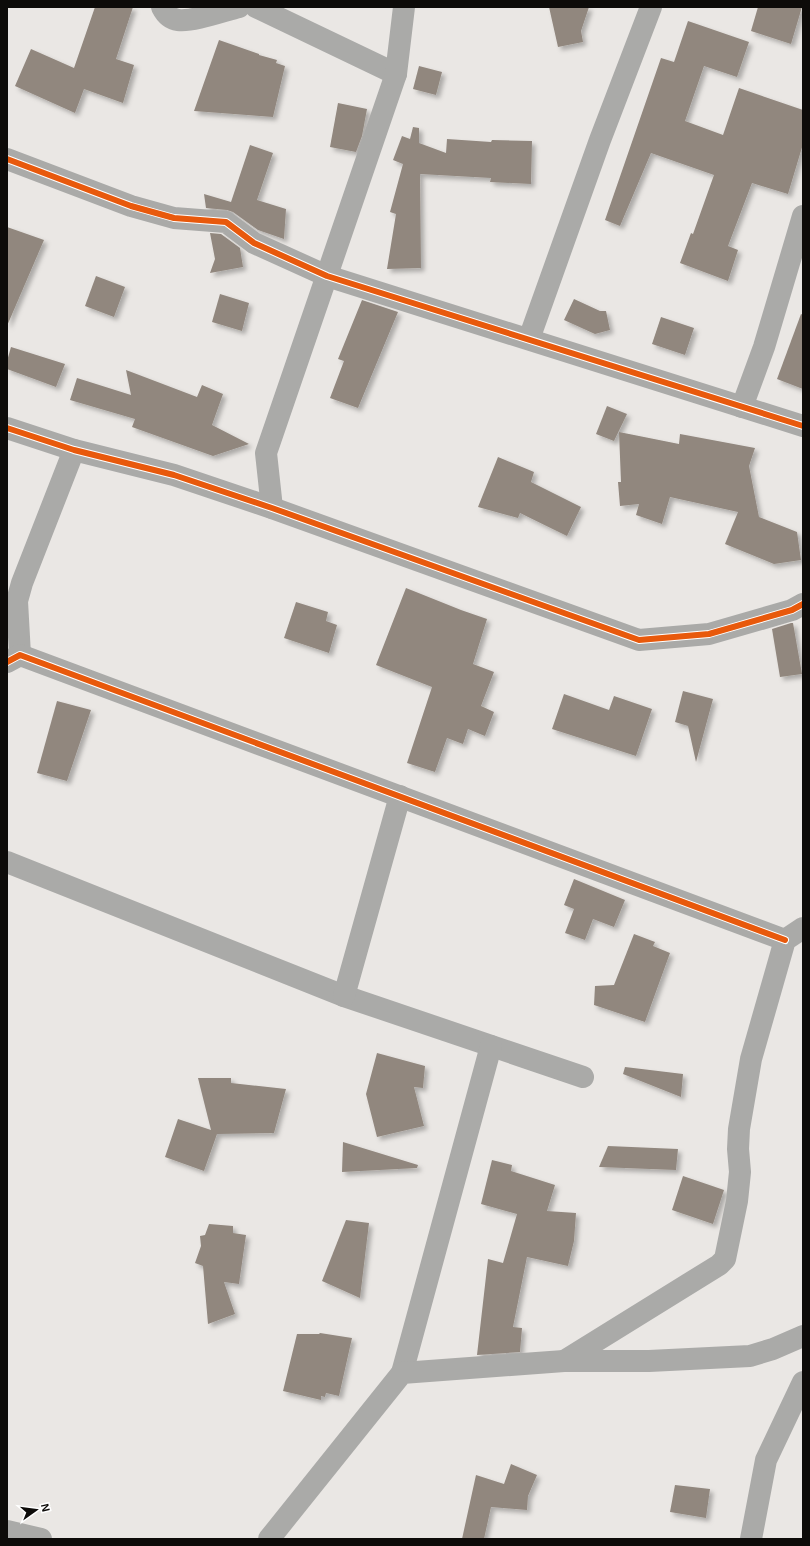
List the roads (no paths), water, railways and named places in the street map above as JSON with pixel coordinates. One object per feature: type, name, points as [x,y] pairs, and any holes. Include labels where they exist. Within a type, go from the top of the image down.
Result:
[{"type":"street","points":[[162,7],[165,14],[176,20],[186,20],[239,7]]},
{"type":"street","points":[[256,7],[396,74]]},
{"type":"street","points":[[272,508],[266,453],[396,74],[404,7]]},
{"type":"street","points":[[529,339],[603,133],[651,7]]},
{"type":"street","points":[[7,159],[131,206],[174,218],[226,222],[254,243],[327,276],[803,426]]},
{"type":"street","points":[[742,407],[764,347],[803,216]]},
{"type":"street","points":[[7,428],[74,450],[174,475],[272,508],[639,640],[709,634],[792,610],[803,604]]},
{"type":"street","points":[[74,450],[22,583],[17,601],[13,658],[400,796],[785,940]]},
{"type":"street","points":[[344,996],[400,796]]},
{"type":"street","points":[[7,862],[344,996],[583,1077]]},
{"type":"street","points":[[564,1360],[719,1265],[724,1259],[737,1201],[740,1172],[738,1149],[739,1129],[751,1059],[785,940],[803,928]]},
{"type":"street","points":[[269,1539],[402,1373],[491,1046]]},
{"type":"street","points":[[402,1373],[564,1360],[649,1360],[750,1356],[773,1349],[803,1336]]},
{"type":"street","points":[[751,1539],[766,1460],[803,1382]]},
{"type":"street","points":[[7,1531],[41,1539]]}]
